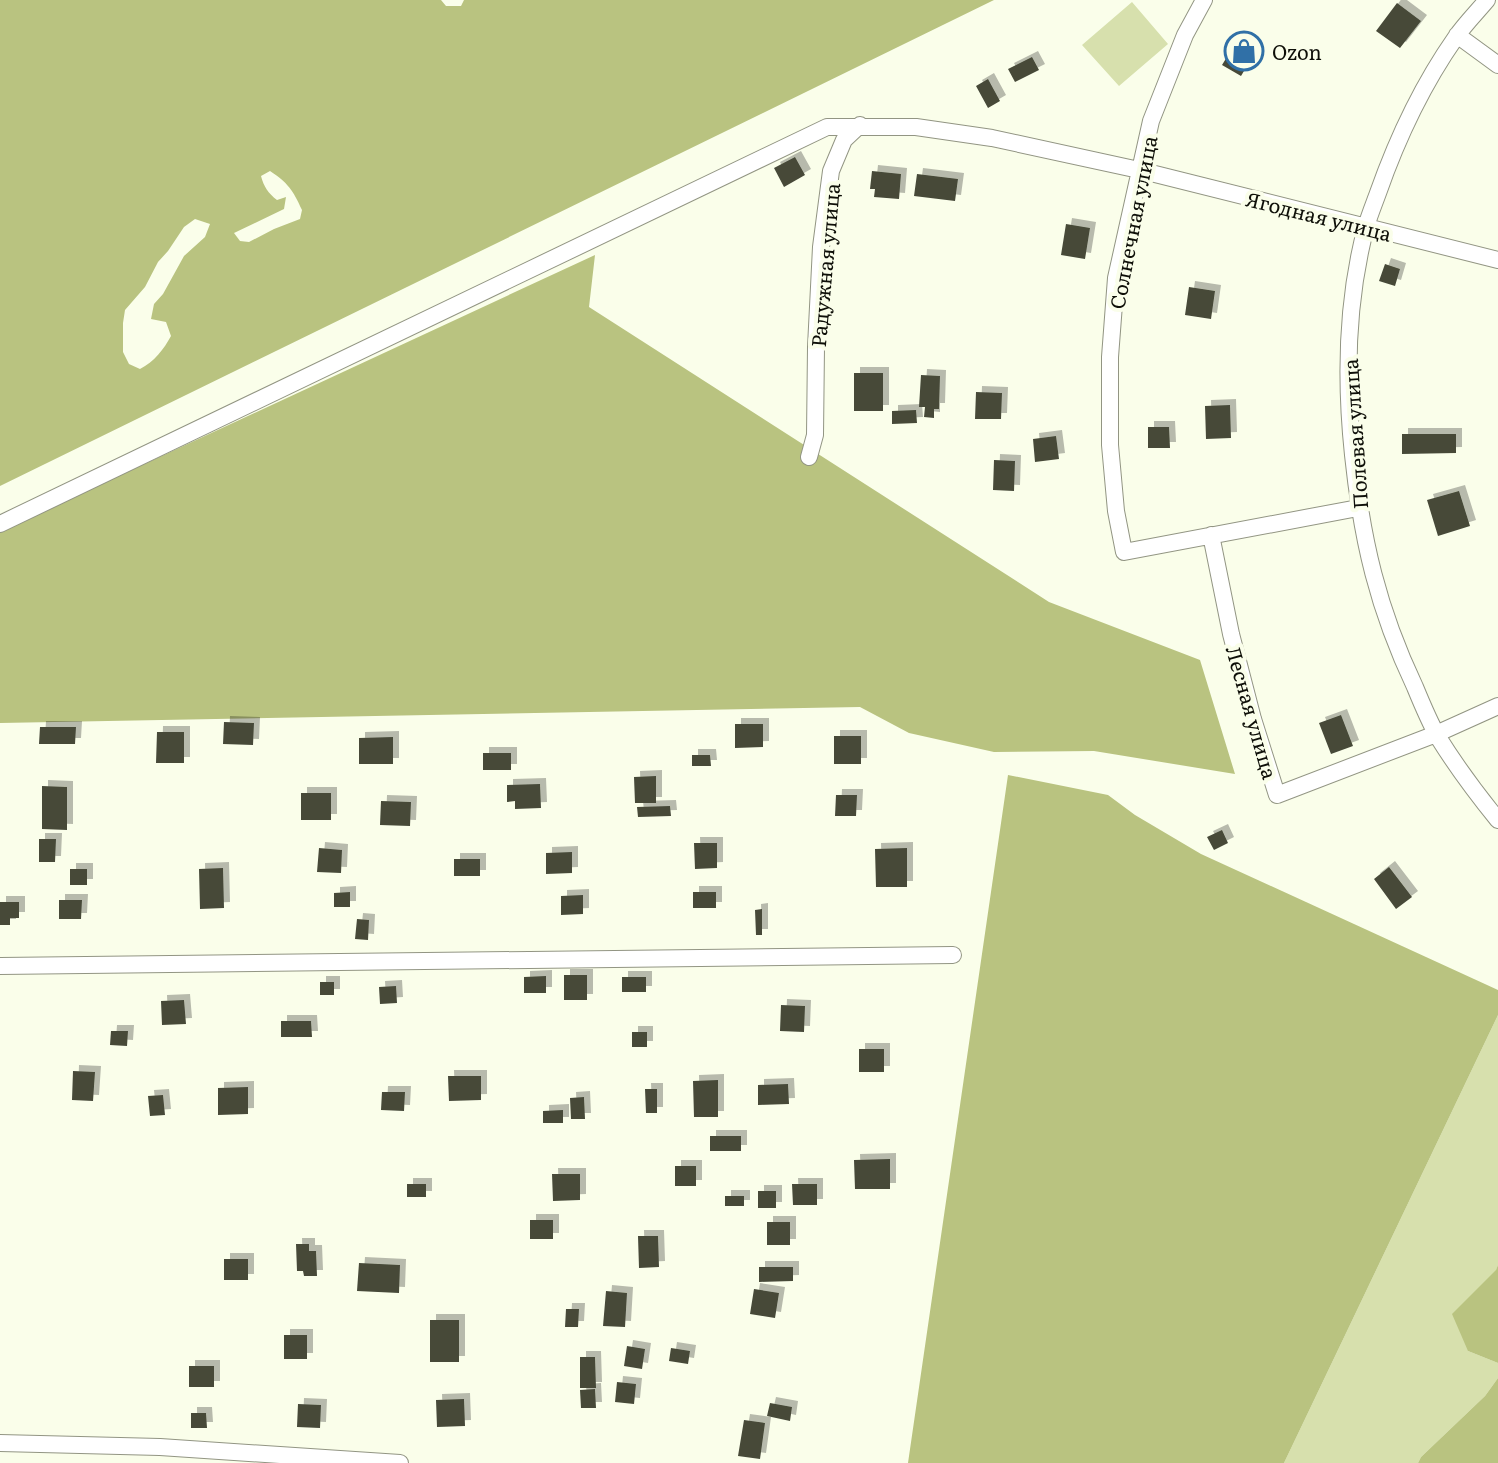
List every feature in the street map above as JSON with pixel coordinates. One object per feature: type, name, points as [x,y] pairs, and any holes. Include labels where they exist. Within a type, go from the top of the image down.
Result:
[{"type":"street","name":"Солнечная улица","points":[[1204,0],[1185,35],[1160,97],[1139,170],[1116,278],[1110,357],[1110,445],[1116,511],[1124,552],[1358,508]]},
{"type":"street","name":"Полевая улица","points":[[1487,0],[1457,35],[1419,98],[1387,166],[1366,226],[1350,308],[1348,365],[1349,419],[1358,508],[1385,617],[1436,734],[1498,820]]},
{"type":"street","points":[[1457,35],[1498,65]]},
{"type":"street","name":"Радужная улица","points":[[809,457],[815,435],[821,247],[831,171],[844,140],[860,125]]},
{"type":"street","points":[[0,524],[827,127],[916,127],[992,138],[1139,170]]},
{"type":"street","name":"Ягодная улица","points":[[1139,170],[1498,260]]},
{"type":"street","name":"Лесная улица","points":[[1211,535],[1253,719],[1277,795],[1436,734],[1498,706]]},
{"type":"street","points":[[0,966],[953,955]]},
{"type":"street","points":[[0,1443],[160,1447],[400,1463]]},
{"type":"green space","points":[[0,0],[441,0],[446,6],[461,6],[464,0],[994,0],[0,486]],"holes":[[[270,171],[293,192],[302,210],[300,219],[249,242],[240,241],[234,233],[284,209],[286,197],[277,200],[262,180],[261,176]],[[195,219],[210,224],[205,237],[184,256],[154,304],[151,319],[166,322],[171,336],[158,355],[140,369],[129,364],[123,352],[125,310],[145,287],[158,262],[184,227]]]},
{"type":"green space","points":[[1132,2],[1168,44],[1119,86],[1082,45]]},
{"type":"green space","points":[[595,255],[589,307],[1049,602],[1200,660],[1235,774],[1094,751],[994,752],[909,733],[860,707],[0,723],[0,531]]},
{"type":"green space","points":[[1008,775],[1108,795],[1135,815],[1201,854],[1498,990],[1498,1015],[1284,1463],[908,1463]]},
{"type":"green space","points":[[1498,1015],[1498,1265],[1468,1351],[1498,1363],[1498,1378],[1485,1396],[1418,1463],[1284,1463]]},
{"type":"green space","points":[[1498,1265],[1498,1363],[1468,1351],[1452,1314]]},
{"type":"green space","points":[[1498,1378],[1498,1463],[1418,1463],[1485,1396]]},
{"type":"building","points":[[1397,3],[1421,21],[1400,48],[1376,31]]},
{"type":"building","points":[[1238,39],[1256,51],[1241,76],[1222,65]]},
{"type":"building","points":[[1032,57],[1039,70],[1015,82],[1008,69]]},
{"type":"building","points":[[988,79],[1000,101],[988,108],[976,86]]},
{"type":"building","points":[[795,157],[805,175],[784,187],[774,168]]},
{"type":"building","points":[[872,171],[901,174],[899,199],[874,197],[875,189],[870,189]]},
{"type":"building","points":[[917,174],[958,179],[955,201],[914,196]]},
{"type":"building","points":[[1066,224],[1090,228],[1085,259],[1061,255]]},
{"type":"building","points":[[1385,264],[1400,269],[1395,286],[1379,281]]},
{"type":"building","points":[[1189,287],[1215,291],[1211,319],[1185,315]]},
{"type":"building","points":[[854,373],[883,373],[883,411],[854,411]]},
{"type":"building","points":[[921,375],[940,376],[939,409],[934,409],[934,418],[924,417],[925,407],[919,407]]},
{"type":"building","points":[[976,392],[1002,393],[1001,419],[975,419]]},
{"type":"building","points":[[1230,405],[1231,438],[1206,439],[1205,406]]},
{"type":"building","points":[[916,410],[917,423],[892,424],[892,411]]},
{"type":"building","points":[[1148,427],[1169,427],[1170,448],[1148,448]]},
{"type":"building","points":[[1402,434],[1456,434],[1456,453],[1402,454]]},
{"type":"building","points":[[1056,436],[1059,459],[1035,462],[1033,439]]},
{"type":"building","points":[[994,460],[1015,461],[1014,491],[993,490]]},
{"type":"building","points":[[1459,491],[1470,526],[1438,536],[1427,500]]},
{"type":"building","points":[[1341,715],[1353,746],[1331,754],[1319,723]]},
{"type":"building","points":[[224,722],[254,723],[253,745],[223,744]]},
{"type":"building","points":[[735,724],[763,724],[763,747],[735,748]]},
{"type":"building","points":[[40,727],[76,727],[75,744],[39,744]]},
{"type":"building","points":[[157,732],[184,732],[184,763],[156,763]]},
{"type":"building","points":[[834,736],[861,736],[861,764],[834,764]]},
{"type":"building","points":[[393,737],[393,764],[359,764],[359,738]]},
{"type":"building","points":[[483,753],[511,753],[511,770],[483,770]]},
{"type":"building","points":[[692,755],[710,755],[711,766],[692,766]]},
{"type":"building","points":[[656,776],[656,803],[635,803],[634,777]]},
{"type":"building","points":[[540,784],[541,808],[515,809],[515,801],[507,802],[507,785]]},
{"type":"building","points":[[42,786],[67,787],[67,830],[42,829]]},
{"type":"building","points":[[301,793],[331,793],[331,820],[301,820]]},
{"type":"building","points":[[836,795],[857,795],[856,816],[835,816]]},
{"type":"building","points":[[381,801],[411,802],[410,826],[380,825]]},
{"type":"building","points":[[670,806],[671,816],[638,817],[637,807]]},
{"type":"building","points":[[1222,830],[1228,843],[1214,850],[1207,837]]},
{"type":"building","points":[[39,839],[56,839],[55,862],[39,862]]},
{"type":"building","points":[[694,843],[717,843],[717,868],[695,869]]},
{"type":"building","points":[[319,848],[342,850],[341,873],[317,872]]},
{"type":"building","points":[[907,848],[907,887],[876,887],[875,849]]},
{"type":"building","points":[[572,852],[572,873],[546,874],[546,853]]},
{"type":"building","points":[[454,859],[480,859],[480,876],[454,876]]},
{"type":"building","points":[[1389,867],[1412,897],[1396,909],[1374,879]]},
{"type":"building","points":[[223,868],[224,908],[200,909],[199,869]]},
{"type":"building","points":[[70,869],[87,869],[87,885],[70,885]]},
{"type":"building","points":[[350,892],[350,907],[334,907],[334,893]]},
{"type":"building","points":[[693,892],[716,892],[716,908],[693,908]]},
{"type":"building","points":[[583,895],[583,914],[561,915],[561,896]]},
{"type":"building","points":[[59,900],[82,900],[81,919],[59,919]]},
{"type":"building","points":[[0,902],[19,902],[19,918],[10,918],[10,925],[0,925]]},
{"type":"building","points":[[762,909],[762,935],[756,935],[755,910]]},
{"type":"building","points":[[357,919],[369,920],[368,940],[355,939]]},
{"type":"building","points":[[564,975],[587,975],[587,1000],[564,1000]]},
{"type":"building","points":[[546,976],[546,993],[524,993],[524,977]]},
{"type":"building","points":[[622,977],[646,977],[646,992],[622,992]]},
{"type":"building","points":[[320,982],[334,982],[334,995],[320,995]]},
{"type":"building","points":[[396,986],[397,1003],[380,1004],[379,987]]},
{"type":"building","points":[[184,1000],[186,1024],[162,1025],[161,1001]]},
{"type":"building","points":[[781,1005],[805,1006],[804,1032],[780,1031]]},
{"type":"building","points":[[281,1021],[311,1021],[312,1037],[281,1037]]},
{"type":"building","points":[[111,1031],[128,1031],[127,1046],[110,1045]]},
{"type":"building","points":[[632,1032],[647,1032],[647,1047],[632,1047]]},
{"type":"building","points":[[859,1049],[884,1049],[884,1072],[859,1072]]},
{"type":"building","points":[[73,1071],[95,1072],[93,1101],[72,1100]]},
{"type":"building","points":[[448,1076],[481,1076],[481,1100],[449,1101]]},
{"type":"building","points":[[718,1080],[718,1117],[694,1117],[693,1081]]},
{"type":"building","points":[[788,1084],[789,1104],[758,1105],[758,1085]]},
{"type":"building","points":[[248,1087],[248,1114],[218,1115],[218,1088]]},
{"type":"building","points":[[645,1089],[657,1089],[657,1113],[646,1113]]},
{"type":"building","points":[[382,1092],[405,1092],[404,1111],[381,1110]]},
{"type":"building","points":[[163,1095],[165,1115],[150,1116],[148,1096]]},
{"type":"building","points":[[584,1097],[585,1119],[571,1119],[570,1098]]},
{"type":"building","points":[[563,1110],[563,1123],[543,1123],[543,1111]]},
{"type":"building","points":[[710,1136],[741,1136],[741,1151],[710,1151]]},
{"type":"building","points":[[890,1159],[890,1189],[855,1189],[854,1160]]},
{"type":"building","points":[[675,1166],[696,1166],[696,1186],[675,1186]]},
{"type":"building","points":[[552,1174],[580,1174],[580,1200],[553,1201]]},
{"type":"building","points":[[407,1184],[426,1184],[426,1197],[407,1197]]},
{"type":"building","points":[[792,1184],[817,1184],[817,1205],[793,1205]]},
{"type":"building","points":[[758,1191],[776,1191],[776,1208],[758,1208]]},
{"type":"building","points":[[725,1196],[744,1196],[744,1206],[725,1206]]},
{"type":"building","points":[[530,1220],[553,1220],[553,1239],[530,1239]]},
{"type":"building","points":[[767,1222],[790,1222],[790,1245],[767,1245]]},
{"type":"building","points":[[638,1236],[658,1236],[659,1267],[639,1268]]},
{"type":"building","points":[[296,1244],[309,1244],[309,1251],[316,1251],[317,1276],[304,1276],[303,1271],[297,1271]]},
{"type":"building","points":[[224,1259],[248,1259],[248,1280],[224,1280]]},
{"type":"building","points":[[359,1263],[400,1265],[399,1293],[357,1291]]},
{"type":"building","points":[[759,1267],[793,1267],[793,1281],[759,1282]]},
{"type":"building","points":[[754,1289],[779,1293],[775,1318],[750,1314]]},
{"type":"building","points":[[606,1291],[627,1293],[625,1327],[603,1326]]},
{"type":"building","points":[[566,1309],[579,1309],[578,1327],[565,1327]]},
{"type":"building","points":[[430,1320],[459,1320],[459,1362],[430,1362]]},
{"type":"building","points":[[284,1335],[307,1335],[307,1359],[284,1359]]},
{"type":"building","points":[[627,1346],[645,1349],[642,1369],[624,1366]]},
{"type":"building","points":[[671,1348],[690,1351],[688,1364],[669,1361]]},
{"type":"building","points":[[580,1357],[595,1357],[596,1388],[580,1388]]},
{"type":"building","points":[[189,1366],[214,1366],[214,1387],[189,1387]]},
{"type":"building","points":[[617,1382],[636,1384],[634,1404],[615,1402]]},
{"type":"building","points":[[595,1389],[596,1408],[581,1408],[580,1390]]},
{"type":"building","points":[[464,1399],[465,1426],[437,1427],[436,1400]]},
{"type":"building","points":[[770,1403],[792,1407],[790,1421],[767,1416]]},
{"type":"building","points":[[298,1404],[321,1405],[320,1428],[297,1427]]},
{"type":"building","points":[[191,1413],[206,1413],[207,1428],[191,1428]]},
{"type":"building","points":[[744,1420],[765,1423],[760,1459],[738,1456]]},
{"type":"place","name":"Ozon","points":[[1244,51]]}]
